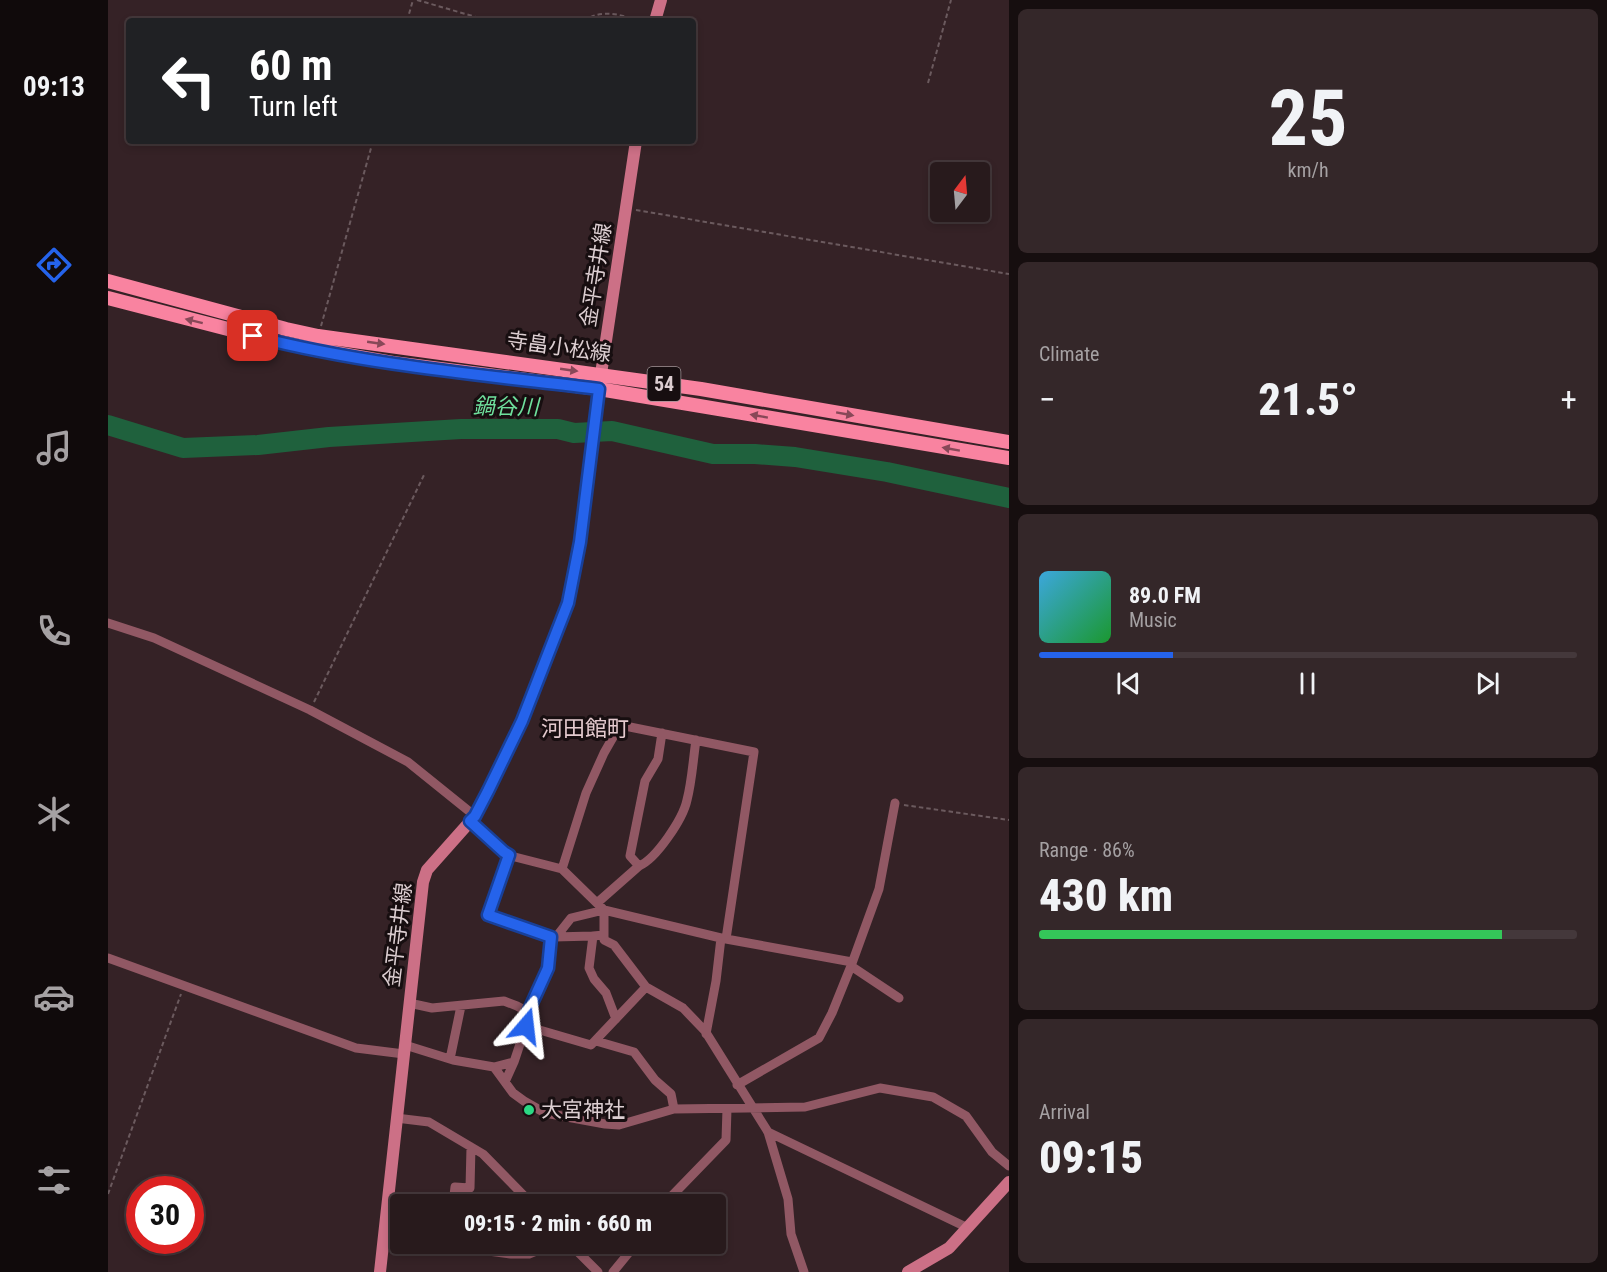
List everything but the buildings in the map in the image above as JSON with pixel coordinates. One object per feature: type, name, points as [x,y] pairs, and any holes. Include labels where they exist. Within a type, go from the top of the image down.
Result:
[{"type":"main road","points":[[656,18],[661,0]]},
{"type":"main road","name":"金平寺井線","points":[[380,1272],[423,882],[427,870],[472,818],[522,721],[568,603],[580,542],[601,374],[636,144]]},
{"type":"main road","name":"寺畠小松線","points":[[108,281],[318,336],[601,374],[1008,442]]},
{"type":"main road","name":"寺畠小松線","points":[[108,298],[274,342],[313,350],[393,363],[599,389],[1008,458]]},
{"type":"main road","points":[[908,1272],[949,1248],[1008,1182]]},
{"type":"street","points":[[108,623],[154,638],[310,710],[408,762],[472,818],[504,852],[562,869],[601,906],[724,938],[852,964],[899,998]]},
{"type":"street","points":[[562,869],[586,793],[620,725],[754,752],[706,1034]]},
{"type":"street","points":[[639,866],[630,856],[645,781],[658,759],[662,733]]},
{"type":"street","points":[[505,1082],[526,1026],[528,1012],[548,968],[554,937],[571,918],[601,906],[639,866],[647,863],[671,833],[687,802],[696,740]]},
{"type":"street","points":[[737,1085],[819,1038],[852,964],[879,889],[895,803]]},
{"type":"street","points":[[509,855],[488,915],[554,937],[604,935]]},
{"type":"street","points":[[601,906],[604,940],[614,945],[646,987],[683,1008],[706,1034],[768,1132],[789,1199],[791,1234],[804,1272]]},
{"type":"street","points":[[593,936],[590,968],[594,979],[606,993],[616,1019]]},
{"type":"street","points":[[108,958],[356,1048],[404,1049],[494,1067],[514,1062]]},
{"type":"street","points":[[526,1026],[591,1046],[646,987]]},
{"type":"street","points":[[409,1003],[432,1008],[504,1001],[528,1012]]},
{"type":"street","points":[[450,1059],[461,1006]]},
{"type":"street","points":[[596,1041],[634,1052],[655,1080],[671,1094],[674,1109]]},
{"type":"street","points":[[494,1067],[513,1093],[545,1113],[619,1125],[674,1109],[805,1107],[880,1088],[933,1097],[966,1116],[992,1152],[1008,1166]]},
{"type":"street","points":[[674,1194],[726,1140],[727,1109]]},
{"type":"street","points":[[396,1118],[429,1122],[483,1154],[522,1194]]},
{"type":"street","points":[[768,1132],[966,1227]]},
{"type":"street","points":[[454,1194],[455,1187],[470,1188],[471,1147]]},
{"type":"street","points":[[384,1238],[390,1238]]},
{"type":"street","points":[[580,1254],[598,1272]]},
{"type":"street","points":[[613,1272],[628,1254]]},
{"type":"path","points":[[408,18],[415,0],[479,18]]},
{"type":"path","points":[[928,83],[951,0]]},
{"type":"path","points":[[588,18],[613,12],[632,18]]},
{"type":"path","points":[[318,336],[372,144]]},
{"type":"path","points":[[626,208],[1008,274]]},
{"type":"path","points":[[310,710],[424,475]]},
{"type":"path","points":[[895,803],[1008,820]]},
{"type":"path","points":[[108,1194],[184,986]]},
{"type":"waterway","name":"鍋谷川","points":[[108,425],[183,448],[258,445],[329,437],[461,429],[558,429],[574,433],[612,431],[713,454],[795,457],[887,472],[1009,498]]},
{"type":"place","name":"大宮神社","points":[[529,1110]]},
{"type":"district","name":"河田館町","points":[[585,728]]},
{"type":"route","points":[[253,336],[313,350],[393,363],[599,389],[580,542],[568,603],[522,721],[475,816],[470,821],[509,855],[488,915],[551,937],[548,968],[528,1012],[526,1026]]}]
